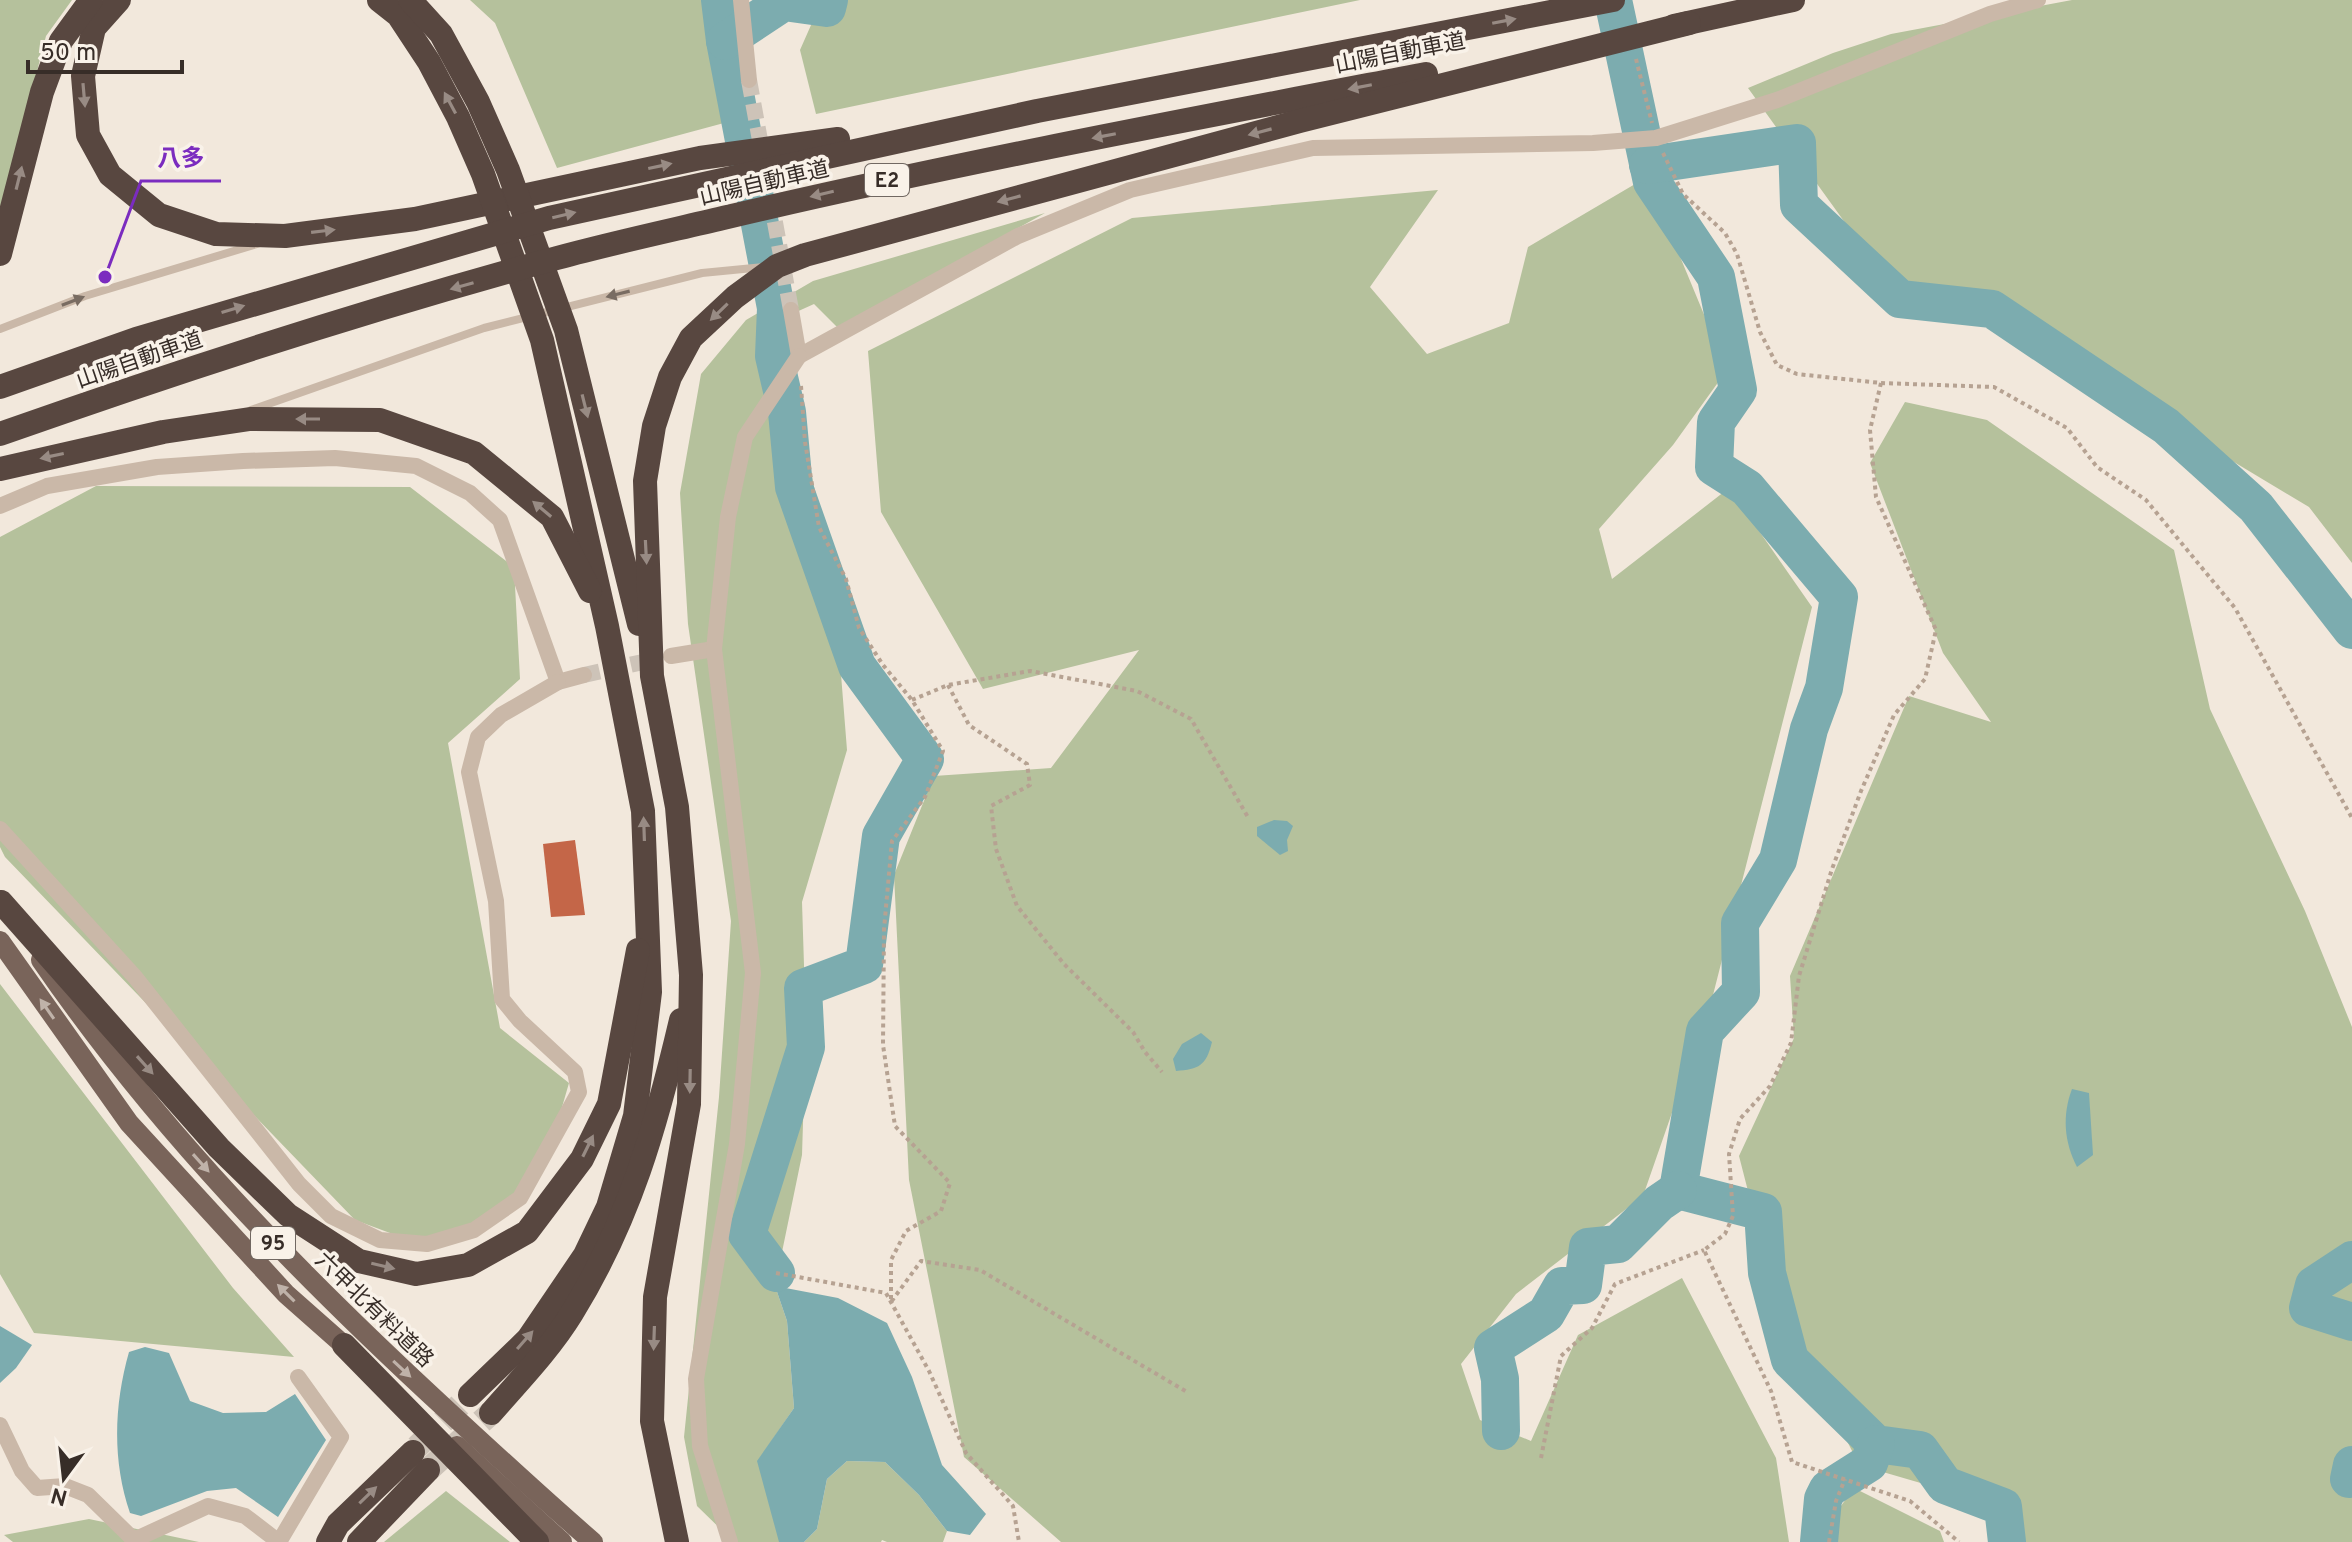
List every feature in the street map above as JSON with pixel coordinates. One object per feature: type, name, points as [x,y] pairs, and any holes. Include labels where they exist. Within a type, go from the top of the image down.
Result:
[{"type":"highway","points":[[0,254],[42,92],[61,41],[91,0]]},
{"type":"highway","points":[[119,0],[94,28],[83,76],[88,135],[110,175],[159,215],[216,234],[285,236],[415,219],[700,158],[1037,111]]},
{"type":"highway","points":[[379,0],[398,15],[429,62],[483,174],[542,340],[607,626],[643,811],[650,992],[635,1116],[608,1207],[585,1255],[528,1339],[470,1395]]},
{"type":"highway","points":[[410,0],[441,34],[478,102],[508,170],[566,330],[652,676],[677,807],[691,975],[689,1104],[655,1297],[652,1421],[677,1542]]},
{"type":"highway","name":"山陽自動車道","points":[[0,387],[136,339],[549,218],[1037,111],[1613,0]]},
{"type":"highway","name":"山陽自動車道","points":[[0,434],[301,333],[560,257],[850,188],[1015,153],[1689,23],[1793,0]]},
{"type":"highway","points":[[652,676],[645,481],[654,426],[670,377],[691,338],[735,297],[777,266],[893,230],[1255,133],[1689,23]]},
{"type":"highway","points":[[0,469],[163,432],[250,419],[380,420],[474,453],[552,517],[607,626]]},
{"type":"highway","points":[[0,902],[219,1148],[288,1215],[359,1261],[416,1274],[468,1265],[527,1232],[582,1159],[609,1104],[647,906]]},
{"type":"highway","points":[[491,1413],[571,1315],[629,1204],[663,1097],[691,975]]},
{"type":"highway","points":[[344,1345],[537,1542]]},
{"type":"highway","points":[[328,1542],[338,1524],[420,1461],[359,1542]]},
{"type":"main road","name":"六甲北有料道路","points":[[0,902],[60,988],[164,1122],[285,1257],[537,1495],[593,1542]]},
{"type":"main road","name":"六甲北有料道路","points":[[0,941],[129,1123],[286,1294],[562,1542]]},
{"type":"street","points":[[741,0],[749,80]]},
{"type":"street","points":[[730,1542],[700,1446],[696,1379],[737,1144],[753,973],[714,649],[728,517],[745,437],[799,356],[1018,236],[1130,190],[1313,148],[1593,143],[1656,138],[1777,100],[1990,14],[2038,0]]},
{"type":"street","points":[[791,310],[799,356]]},
{"type":"street","points":[[0,506],[47,486],[157,467],[335,458],[416,466],[470,493],[500,520],[558,682]]},
{"type":"street","points":[[671,656],[714,649]]},
{"type":"street","points":[[0,829],[135,977],[299,1184],[331,1216],[380,1240],[427,1244],[474,1230],[520,1198],[579,1092],[575,1072],[520,1021],[502,999],[496,901],[469,772],[478,737],[501,715],[558,682],[584,675]]},
{"type":"street","points":[[0,1425],[22,1471],[37,1488],[65,1486],[88,1495],[134,1540],[208,1506],[245,1516],[279,1542],[341,1437],[298,1377]]},
{"type":"lane","points":[[0,329],[85,296],[285,236]]},
{"type":"lane","points":[[206,426],[484,328],[702,273],[777,266]]},
{"type":"path","points":[[1636,59],[1656,138],[1683,194],[1725,233],[1737,254],[1760,332],[1777,365],[1797,374],[1881,383],[1994,387],[2067,428],[2097,467],[2146,500],[2235,608],[2352,818]]},
{"type":"path","points":[[799,356],[805,442],[819,527],[846,579],[859,628],[883,665],[912,700],[943,751],[925,797],[892,841],[884,929],[883,1045],[895,1126],[950,1183],[941,1211],[906,1231],[891,1260],[891,1302]]},
{"type":"path","points":[[1541,1458],[1561,1356],[1592,1328],[1615,1284],[1704,1250],[1725,1234],[1733,1216],[1729,1154],[1740,1119],[1770,1086],[1791,1043],[1799,976],[1832,869],[1894,715],[1925,679],[1936,630],[1876,497],[1870,430],[1881,383]]},
{"type":"path","points":[[912,700],[948,685],[1030,671],[1137,691],[1191,719],[1249,819]]},
{"type":"path","points":[[948,685],[969,725],[1027,764],[1030,785],[991,806],[996,849],[1017,906],[1064,964],[1133,1032],[1162,1072]]},
{"type":"path","points":[[1704,1250],[1771,1391],[1792,1462],[1910,1501],[1959,1542]]},
{"type":"path","points":[[891,1302],[921,1261],[980,1270],[1187,1392]]},
{"type":"path","points":[[776,1273],[886,1293],[929,1371],[966,1453],[1013,1506],[1019,1542]]},
{"type":"path","points":[[1829,1542],[1836,1501],[1845,1479]]},
{"type":"green space","points":[[0,0],[72,0],[46,36],[0,216]]},
{"type":"green space","points":[[470,0],[710,0],[724,123],[557,168],[495,23]]},
{"type":"green space","points":[[818,0],[1360,0],[816,114],[800,50],[819,7]]},
{"type":"green space","points":[[2072,0],[2352,0],[2352,563],[2309,507],[2021,334],[1908,310],[1748,88],[1833,53],[1891,34]]},
{"type":"green space","points":[[1647,177],[1727,370],[1673,445],[1599,529],[1612,579],[1729,488],[1812,607],[1713,995],[1643,1196],[1516,1294],[1461,1364],[1480,1420],[1531,1441],[1578,1335],[1682,1278],[1776,1458],[1789,1542],[1061,1542],[964,1457],[909,1180],[894,875],[934,776],[1051,768],[1139,650],[983,689],[881,512],[868,351],[1132,218],[1438,190],[1370,287],[1427,354],[1509,323],[1528,247]]},
{"type":"green space","points":[[1045,213],[839,329],[814,304],[761,328],[770,419],[801,422],[834,586],[847,750],[802,902],[806,1028],[802,1155],[775,1286],[787,1321],[794,1408],[758,1461],[780,1542],[734,1542],[697,1506],[684,1437],[719,1097],[731,921],[688,624],[680,493],[701,374],[746,320],[813,281]]},
{"type":"green space","points":[[1905,402],[1987,420],[2174,550],[2210,709],[2305,911],[2352,1027],[2352,1542],[1996,1542],[1989,1503],[1859,1465],[1775,1296],[1739,1156],[1794,1038],[1790,976],[1909,696],[1991,722],[1943,653],[1870,463]]},
{"type":"green space","points":[[96,486],[410,487],[514,567],[520,679],[448,743],[500,1028],[569,1083],[544,1169],[501,1213],[417,1243],[355,1220],[5,857],[0,847],[0,537]]},
{"type":"green space","points":[[0,984],[233,1288],[294,1357],[34,1333],[0,1274]]},
{"type":"green space","points":[[847,1461],[885,1462],[919,1495],[947,1531],[943,1542],[804,1542],[817,1529],[827,1479]]},
{"type":"green space","points":[[1854,1488],[1940,1531],[1944,1542],[1807,1542],[1817,1539]]},
{"type":"green space","points":[[446,1491],[510,1542],[384,1542]]},
{"type":"green space","points":[[89,1519],[199,1542],[13,1542],[4,1535]]},
{"type":"water","points":[[1274,820],[1287,821],[1293,826],[1287,840],[1288,851],[1280,855],[1257,836],[1257,827]]},
{"type":"water","points":[[1201,1033],[1212,1042],[1204,1061],[1196,1067],[1176,1071],[1173,1059],[1182,1044]]},
{"type":"water","points":[[2072,1089],[2089,1093],[2093,1155],[2077,1167],[2069,1148],[2066,1128]]},
{"type":"water","points":[[775,1286],[838,1298],[887,1323],[912,1377],[942,1465],[986,1514],[970,1535],[947,1531],[919,1495],[885,1462],[847,1461],[827,1479],[817,1529],[804,1542],[779,1542],[757,1461],[794,1408],[787,1321]]},
{"type":"water","points":[[0,1326],[32,1345],[16,1368],[0,1383]]},
{"type":"water","points":[[145,1347],[169,1353],[190,1401],[223,1413],[266,1412],[295,1394],[326,1440],[278,1517],[236,1488],[207,1491],[141,1516],[130,1513],[120,1473],[118,1413],[129,1352]]},
{"type":"building","points":[[575,840],[585,915],[551,917],[543,844]]},
{"type":"waterway","points":[[720,0],[725,41],[776,308],[774,356],[787,412],[794,487],[857,666],[925,759],[881,836],[864,965],[803,988],[806,1047],[747,1234],[776,1273]]},
{"type":"waterway","points":[[725,41],[784,2],[827,8],[829,0]]},
{"type":"waterway","points":[[1613,0],[1652,182],[1716,277],[1738,390],[1716,422],[1714,467],[1747,488],[1839,597],[1824,688],[1809,729],[1778,860],[1740,923],[1741,992],[1705,1031],[1678,1190],[1763,1212],[1767,1273],[1790,1360],[1876,1444],[1920,1450],[1945,1485],[2003,1507],[2007,1542]]},
{"type":"waterway","points":[[1648,165],[1797,143],[1799,205],[1900,299],[1992,309],[2166,426],[2256,507],[2352,630]]},
{"type":"waterway","points":[[1501,1431],[1500,1379],[1493,1348],[1546,1314],[1562,1286],[1583,1285],[1588,1247],[1618,1244],[1659,1203],[1678,1190]]},
{"type":"waterway","points":[[2352,1260],[2314,1285],[2308,1308],[2352,1322]]},
{"type":"waterway","points":[[1819,1542],[1823,1499],[1828,1489],[1869,1463],[1876,1444]]},
{"type":"waterway","points":[[2349,1479],[2352,1465]]},
{"type":"tunnel","points":[[749,80],[791,310]]},
{"type":"tunnel","points":[[584,675],[661,658]]},
{"type":"tunnel","points":[[417,1447],[470,1395]]},
{"type":"tunnel","points":[[428,1470],[491,1413]]},
{"type":"place","name":"八多","points":[[105,277]]}]
